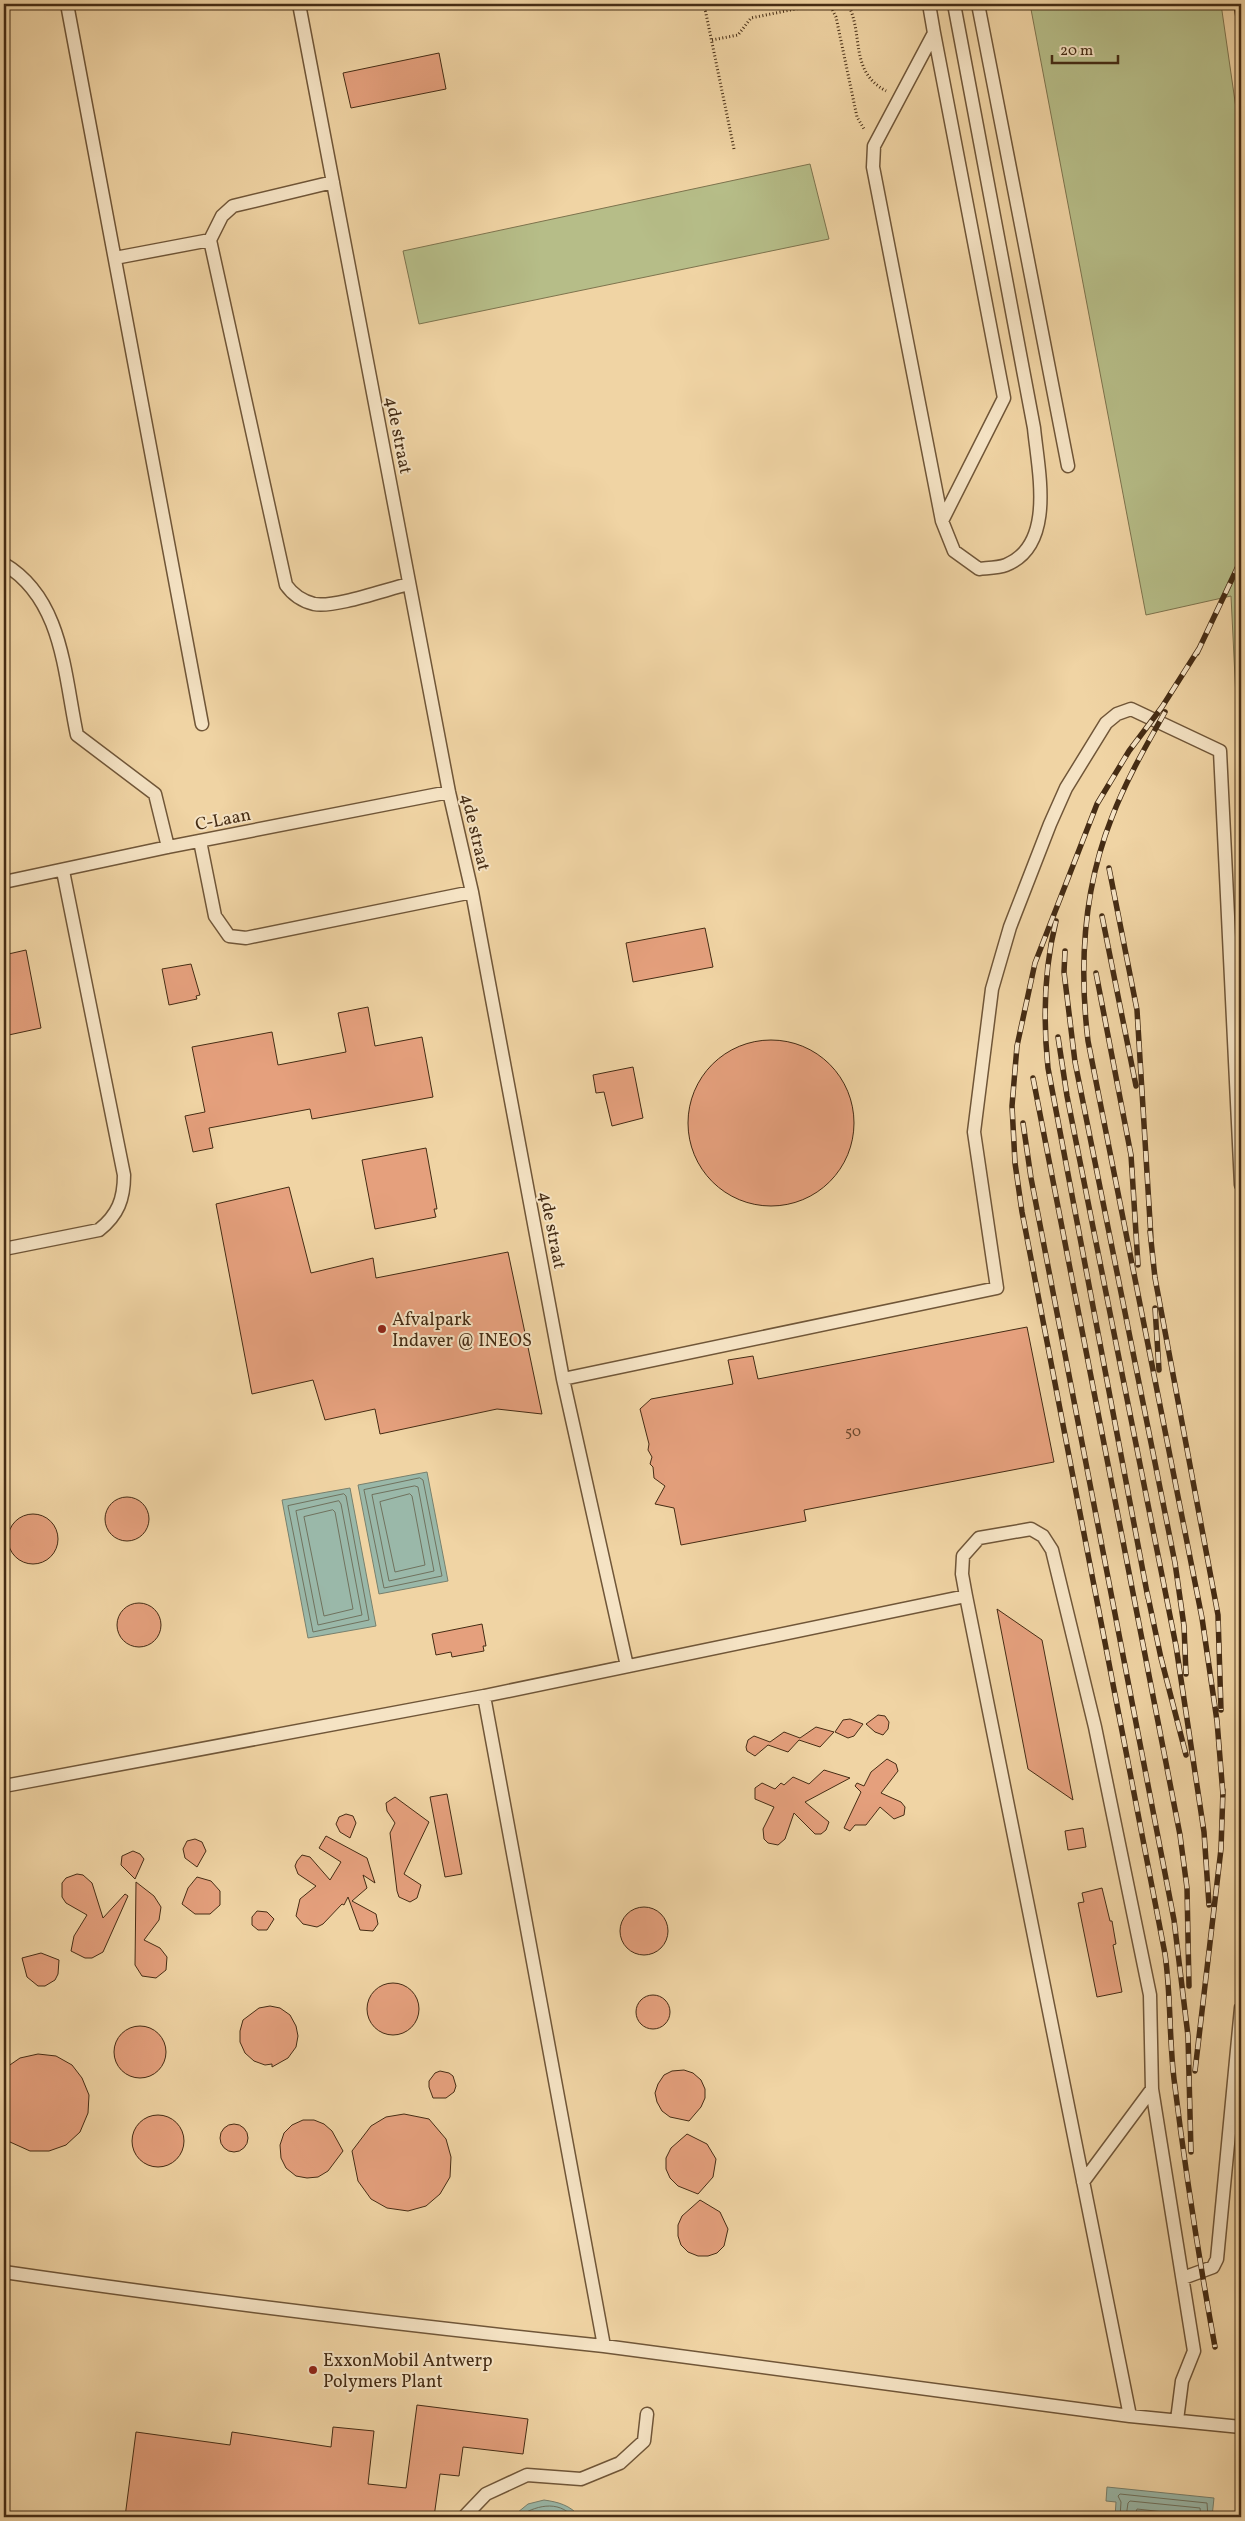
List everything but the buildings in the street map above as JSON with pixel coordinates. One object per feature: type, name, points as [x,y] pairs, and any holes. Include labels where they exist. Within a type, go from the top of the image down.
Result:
[{"type":"lane","points":[[67,4],[202,724]]},
{"type":"lane","name":"4de straat","points":[[299,4],[449,792],[472,892],[563,1379],[627,1666]]},
{"type":"lane","points":[[929,4],[1004,398],[942,521]]},
{"type":"lane","points":[[934,33],[874,146],[873,167],[942,521],[954,551],[979,569],[1005,565],[1021,556],[1036,535],[1041,498],[1034,428],[954,4]]},
{"type":"lane","points":[[978,4],[1068,466]]},
{"type":"lane","points":[[333,182],[233,206],[222,216],[210,240],[286,585],[293,594],[316,604],[337,602],[409,584]]},
{"type":"lane","points":[[115,258],[210,240]]},
{"type":"lane","points":[[4,564],[29,584],[44,603],[54,623],[77,735],[155,794],[168,847]]},
{"type":"lane","points":[[563,1379],[997,1288],[974,1132],[992,988],[1010,927],[1066,788],[1106,723],[1117,714],[1131,710],[1220,751],[1241,1185]]},
{"type":"lane","name":"C-Laan","points":[[4,882],[63,871],[168,847],[449,792]]},
{"type":"lane","points":[[200,842],[215,916],[229,936],[246,938],[472,892]]},
{"type":"lane","points":[[4,1249],[99,1230],[110,1221],[119,1208],[124,1191],[124,1175],[63,871]]},
{"type":"lane","points":[[1130,2416],[962,1574],[963,1556],[979,1538],[1031,1529],[1043,1536],[1052,1550],[1094,1727],[1150,1995],[1152,2089],[1194,2351],[1182,2381],[1177,2420]]},
{"type":"lane","points":[[4,1786],[484,1696],[966,1596]]},
{"type":"lane","points":[[484,1696],[604,2346]]},
{"type":"lane","points":[[1183,2278],[1213,2267],[1217,2259],[1241,2008]]},
{"type":"lane","points":[[1083,2182],[1152,2089]]},
{"type":"lane","points":[[4,2272],[370,2321],[604,2346],[1130,2416],[1241,2426]]},
{"type":"lane","points":[[464,2517],[486,2494],[527,2475],[581,2479],[620,2463],[644,2441],[647,2414]]},
{"type":"path","points":[[704,4],[734,149]]},
{"type":"path","points":[[705,10],[736,4]]},
{"type":"path","points":[[712,40],[738,35],[750,18],[820,4]]},
{"type":"path","points":[[824,4],[832,9],[836,17],[857,117],[874,146]]},
{"type":"path","points":[[848,4],[864,73],[874,85],[899,98]]},
{"type":"green space","points":[[1030,4],[1221,4],[1241,143],[1241,800],[1231,596],[1146,615]]},
{"type":"green space","points":[[810,164],[829,239],[419,324],[403,251]]},
{"type":"water","points":[[427,1472],[448,1581],[379,1594],[358,1485]]},
{"type":"water","points":[[350,1488],[376,1626],[308,1638],[282,1500]]},
{"type":"water","points":[[1107,2487],[1214,2498],[1212,2517],[1115,2517],[1116,2502],[1106,2501]]},
{"type":"water","points":[[544,2500],[564,2505],[580,2517],[512,2517],[528,2504]]},
{"type":"railway","points":[[1236,4],[1241,38]]},
{"type":"railway","points":[[1197,653],[1241,560]]},
{"type":"railway","points":[[1200,647],[1162,707],[1129,751],[1097,804],[1035,963],[1017,1046],[1012,1106],[1015,1163],[1022,1212],[1165,1954],[1172,2064],[1178,2113],[1203,2281],[1215,2347]]},
{"type":"railway","points":[[1165,712],[1118,803],[1095,871],[1086,927],[1084,956],[1085,1013],[1088,1041],[1202,1618],[1217,1721],[1223,1795]]},
{"type":"railway","points":[[1109,868],[1137,1010],[1151,1238]]},
{"type":"railway","points":[[1102,916],[1136,1086]]},
{"type":"railway","points":[[1056,921],[1049,957],[1046,994],[1045,1032],[1048,1068],[1148,1598]]},
{"type":"railway","points":[[1065,951],[1064,972],[1075,1062],[1175,1563],[1184,1626],[1186,1674]]},
{"type":"railway","points":[[1096,973],[1131,1155],[1138,1265]]},
{"type":"railway","points":[[1058,1037],[1067,1096],[1176,1646],[1204,1832],[1209,1905]]},
{"type":"railway","points":[[1033,1078],[1180,1835],[1187,1888],[1189,1986]]},
{"type":"railway","points":[[1023,1123],[1031,1178],[1174,1920],[1188,2036],[1191,2152]]},
{"type":"railway","points":[[1150,1231],[1155,1278],[1218,1615],[1221,1710]]},
{"type":"railway","points":[[1155,1308],[1159,1370]]},
{"type":"railway","points":[[1147,1592],[1161,1658],[1186,1755]]},
{"type":"railway","points":[[1195,2071],[1221,1849],[1223,1790]]},
{"type":"place","name":"Afvalpark Indaver @ INEOS","points":[[382,1329]]},
{"type":"place","name":"ExxonMobil Antwerp Polymers Plant","points":[[313,2370]]}]
